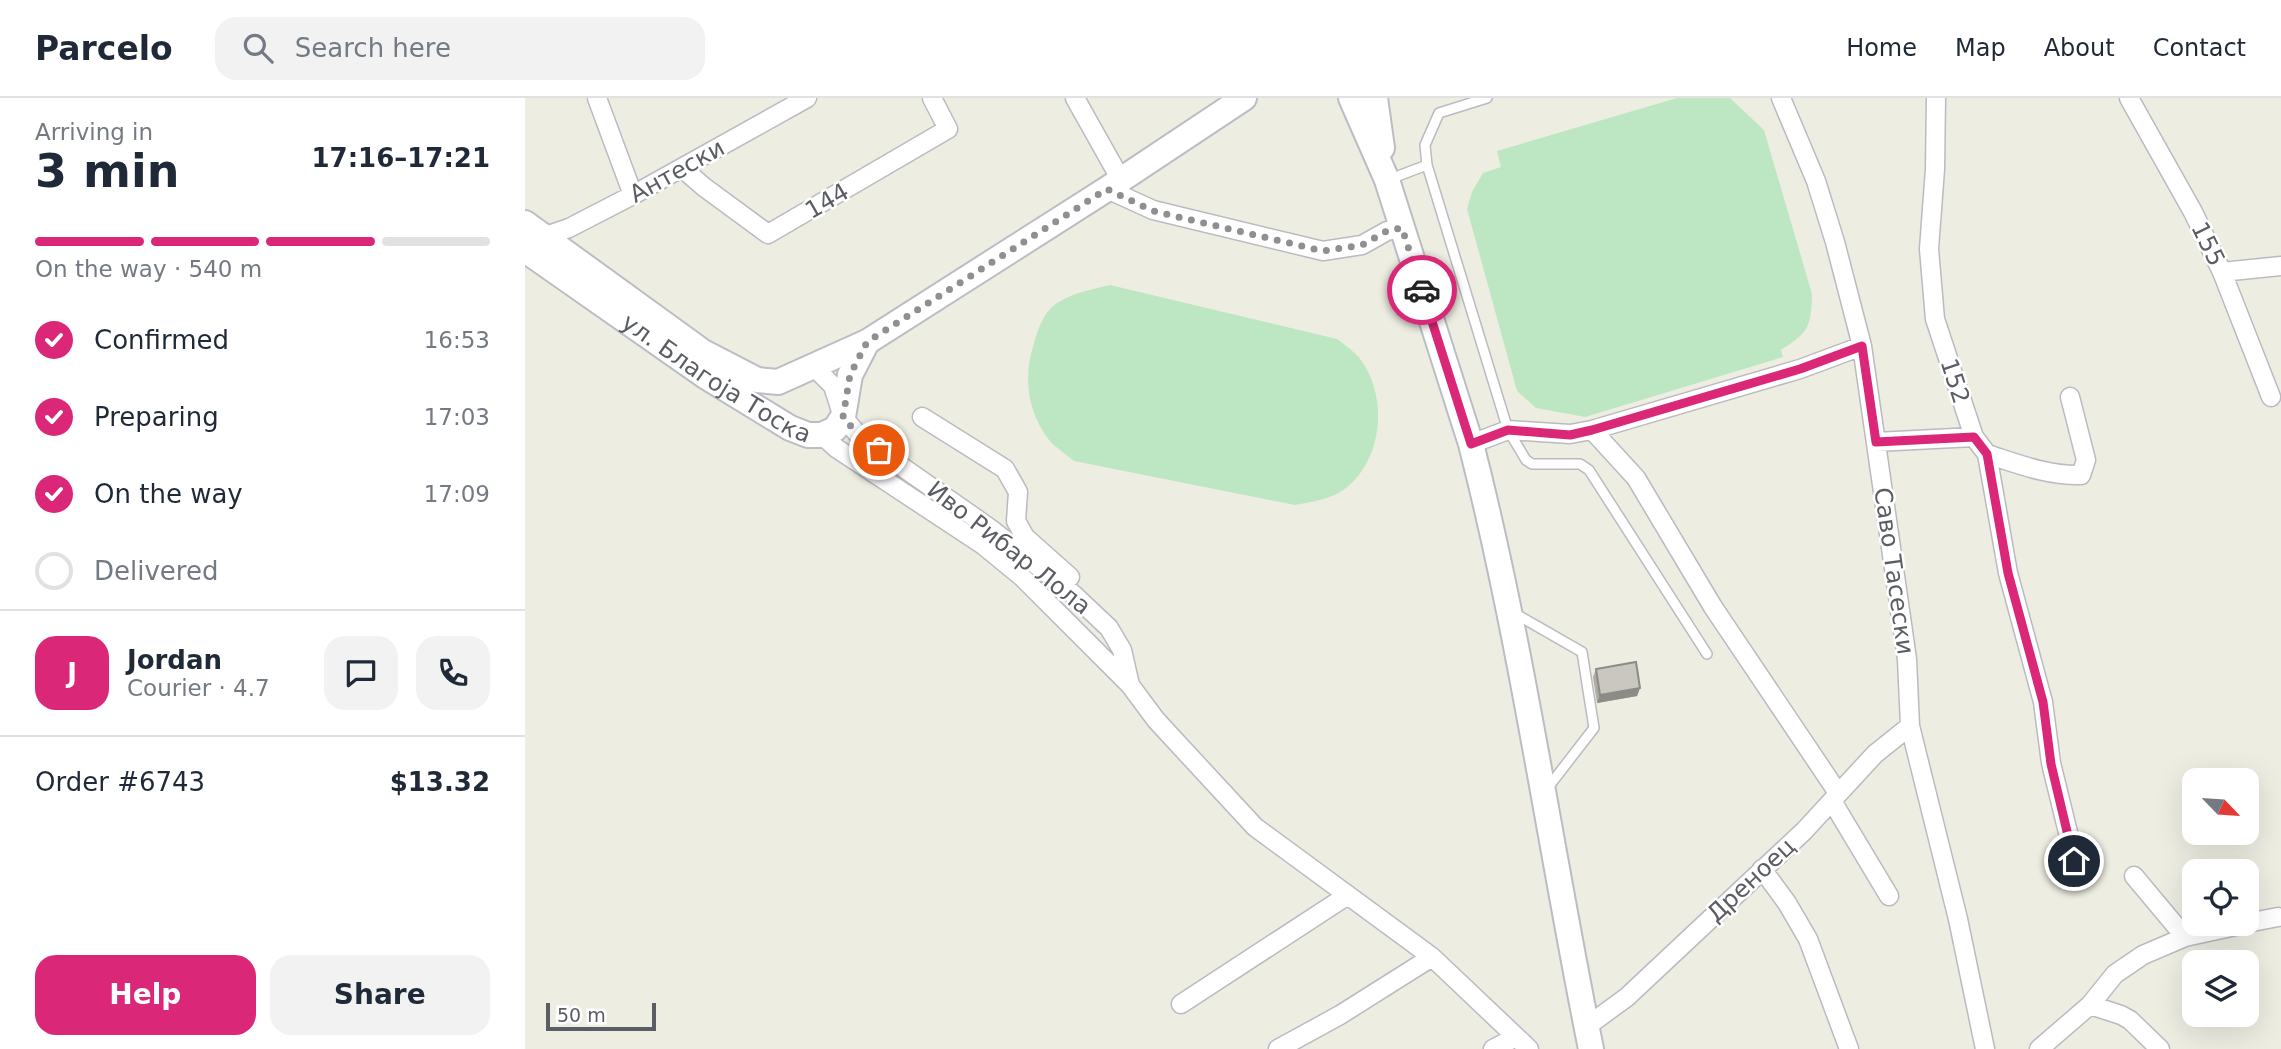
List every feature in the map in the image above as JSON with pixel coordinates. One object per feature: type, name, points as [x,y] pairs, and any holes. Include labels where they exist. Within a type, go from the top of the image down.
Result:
[{"type":"main road","points":[[531,237],[703,352],[757,380],[778,382],[867,342],[1244,98]]},
{"type":"main road","points":[[1351,98],[1387,180],[1471,444],[1500,564],[1524,684],[1589,1038]]},
{"type":"main road","points":[[1375,98],[1387,180]]},
{"type":"main road","name":"ул. Благоја Тоска","points":[[531,237],[705,376],[790,428],[809,435],[822,435],[835,429],[843,417],[850,375],[867,342]]},
{"type":"main road","points":[[774,417],[778,382]]},
{"type":"street","points":[[597,98],[632,195]]},
{"type":"street","name":"Антески","points":[[531,237],[569,228],[807,98]]},
{"type":"street","name":"144","points":[[682,168],[768,234],[948,129],[932,98]]},
{"type":"street","points":[[1075,98],[1114,184],[1153,211],[1323,251],[1362,245],[1387,231],[1402,228]]},
{"type":"street","name":"Саво Тасески","points":[[1781,98],[1816,181],[1832,230],[1862,346],[1907,659],[1910,726],[1958,919],[1985,1049]]},
{"type":"street","name":"152","points":[[1936,98],[1935,169],[1929,249],[1935,319],[1974,437],[1987,454],[2008,573],[2043,702],[2051,764],[2074,861]]},
{"type":"street","name":"155","points":[[2129,98],[2193,212],[2222,272],[2271,397]]},
{"type":"street","points":[[2222,272],[2281,266]]},
{"type":"street","points":[[1471,444],[1508,430],[1570,435],[1592,430],[1800,369],[1862,346]]},
{"type":"street","name":"Иво Рибар Лола","points":[[814,367],[833,386],[843,417],[861,438],[991,529],[1073,594],[1109,628],[1122,650],[1130,685],[1164,729],[1255,827],[1431,957],[1523,1043]]},
{"type":"street","points":[[1987,454],[2038,471],[2081,475],[2086,460],[2070,397]]},
{"type":"street","points":[[922,417],[1005,469],[1018,492],[1016,521],[1025,537],[1073,580],[1073,594]]},
{"type":"street","points":[[1592,430],[1636,478],[1713,607],[1835,797],[1889,896]]},
{"type":"street","points":[[822,435],[836,448],[983,545],[1022,577],[1130,685]]},
{"type":"street","points":[[1876,442],[1974,437]]},
{"type":"street","name":"Дреноец","points":[[1589,1038],[1627,997],[1804,831],[1875,754],[1910,726]]},
{"type":"street","points":[[1762,869],[1787,903],[1808,939],[1849,1049]]},
{"type":"street","points":[[2134,876],[2185,937]]},
{"type":"street","points":[[1181,1004],[1348,895]]},
{"type":"street","points":[[2259,921],[2278,917]]},
{"type":"street","points":[[2039,1049],[2090,1005],[2115,974],[2143,955],[2190,936]]},
{"type":"street","points":[[1278,1049],[1431,957]]},
{"type":"street","points":[[2090,1005],[2130,1020],[2160,1049]]},
{"type":"street","points":[[1493,1049],[1523,1043]]},
{"type":"lane","points":[[1487,98],[1439,113],[1425,145],[1427,165],[1508,430],[1526,460],[1532,464],[1580,464],[1589,470],[1707,654]]},
{"type":"lane","points":[[1387,180],[1427,165]]},
{"type":"lane","points":[[1507,609],[1582,652],[1594,728],[1543,794]]},
{"type":"green space","points":[[1677,98],[1730,98],[1764,130],[1812,294],[1807,328],[1781,350],[1783,357],[1585,417],[1536,408],[1517,391],[1467,209],[1472,192],[1483,173],[1501,167],[1497,151]]},
{"type":"green space","points":[[1110,285],[1337,339],[1347,346],[1361,360],[1370,375],[1378,409],[1374,445],[1358,476],[1335,495],[1295,505],[1074,461],[1049,440],[1036,417],[1028,381],[1031,356],[1040,325],[1050,309],[1070,296]]},
{"type":"building","points":[[1636,662],[1640,688],[1600,695],[1596,669]]},
{"type":"way so far","points":[[879,450],[861,438],[843,417],[853,365],[867,342],[1107,189],[1153,211],[1323,251],[1362,245],[1387,231],[1402,228],[1422,290]]},
{"type":"route","points":[[1422,290],[1471,444],[1508,430],[1570,435],[1592,430],[1800,369],[1862,346],[1876,442],[1974,437],[1987,454],[2008,573],[2043,702],[2051,764],[2074,861]]}]
